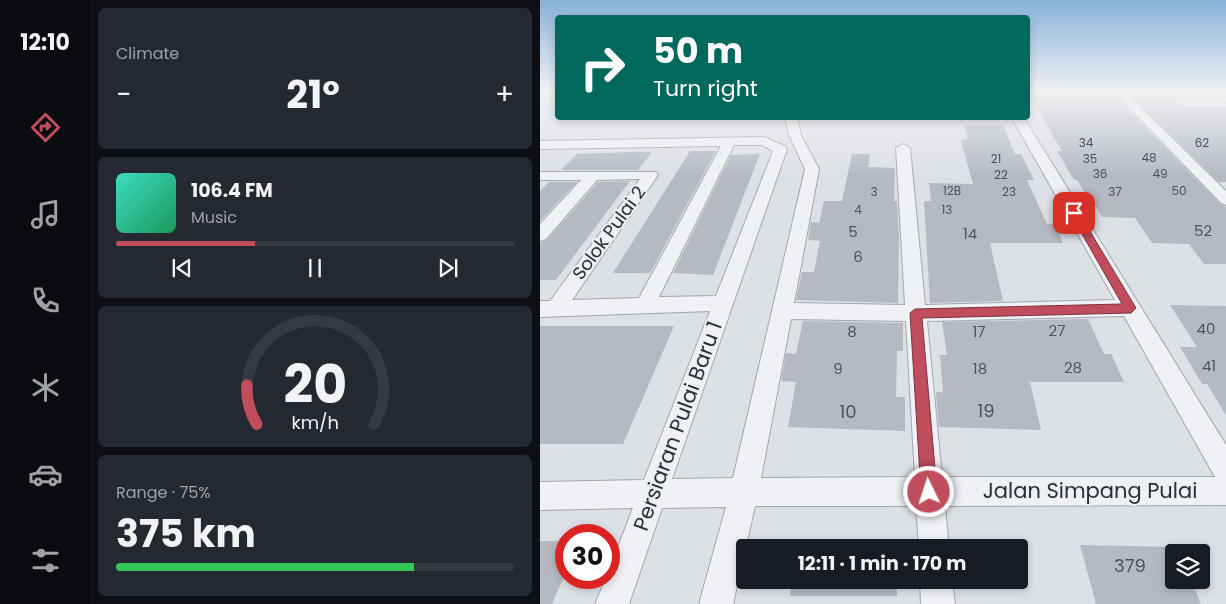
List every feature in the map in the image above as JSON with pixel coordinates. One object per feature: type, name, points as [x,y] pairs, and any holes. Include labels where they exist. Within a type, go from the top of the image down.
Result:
[{"type":"street","points":[[1146,119],[1226,200]]},
{"type":"street","points":[[716,604],[744,492],[812,169],[796,135],[792,120]]},
{"type":"street","points":[[1019,120],[1226,470]]},
{"type":"street","name":"Persiaran Pulai Baru 1","points":[[612,604],[780,149],[764,140],[730,141]]},
{"type":"street","points":[[540,145],[730,141],[645,306]]},
{"type":"street","points":[[903,148],[933,539]]},
{"type":"street","points":[[540,235],[593,175]]},
{"type":"street","name":"Solok Pulai 2","points":[[540,176],[651,175],[547,309]]},
{"type":"street","name":"Persiaran Pulai Baru 1","points":[[547,309],[723,303]]},
{"type":"street","points":[[782,312],[915,313],[1131,308]]},
{"type":"street","name":"Jalan Simpang Pulai","points":[[540,496],[744,492],[1226,490]]},
{"type":"street","points":[[937,589],[938,604]]},
{"type":"building","points":[[1043,119],[1138,119],[1220,204],[1226,207],[1226,264],[1204,264],[1189,244],[1152,243],[1135,218],[1102,217],[1091,198],[1088,198],[1077,180],[1074,180],[1057,151],[1062,151]]},
{"type":"building","points":[[1155,119],[1226,119],[1226,182],[1219,182]]},
{"type":"building","points":[[964,125],[1003,125],[1015,154],[1021,154],[1034,180],[1027,180],[1047,224],[1055,224],[1063,243],[990,243],[1003,301],[930,303],[924,201],[931,201],[929,183],[973,184],[961,141],[963,141],[962,139],[968,139]]},
{"type":"building","points":[[690,151],[716,151],[650,273],[613,273]]},
{"type":"building","points":[[652,152],[638,170],[561,170],[577,154]]},
{"type":"building","points":[[760,154],[713,275],[673,273],[731,155]]},
{"type":"building","points":[[852,154],[870,154],[868,167],[895,168],[894,201],[897,201],[899,237],[898,303],[796,300],[802,272],[814,272],[820,241],[808,240],[811,222],[819,223],[824,201],[842,201]]},
{"type":"building","points":[[630,181],[556,280],[540,280],[540,243],[547,240],[598,182]]},
{"type":"building","points":[[549,182],[577,182],[540,221],[540,191]]},
{"type":"building","points":[[1170,305],[1226,306],[1226,415],[1207,384],[1202,384],[1180,347],[1197,347]]},
{"type":"building","points":[[1088,319],[1104,354],[1111,354],[1124,382],[1030,382],[1041,430],[939,427],[936,392],[943,392],[940,355],[947,355],[942,322]]},
{"type":"building","points":[[803,321],[903,323],[903,351],[897,351],[896,397],[905,397],[905,431],[788,427],[796,382],[781,381],[786,353],[796,354]]},
{"type":"building","points":[[540,326],[674,326],[623,444],[540,444]]},
{"type":"building","points":[[540,541],[555,541],[555,589],[559,589],[552,604],[540,604]]},
{"type":"building","points":[[1080,545],[1165,547],[1165,589],[1195,589],[1201,604],[1096,604]]},
{"type":"building","points":[[791,589],[897,589],[897,596],[790,596]]},
{"type":"route","points":[[929,492],[915,313],[1131,308],[1074,213]]}]
